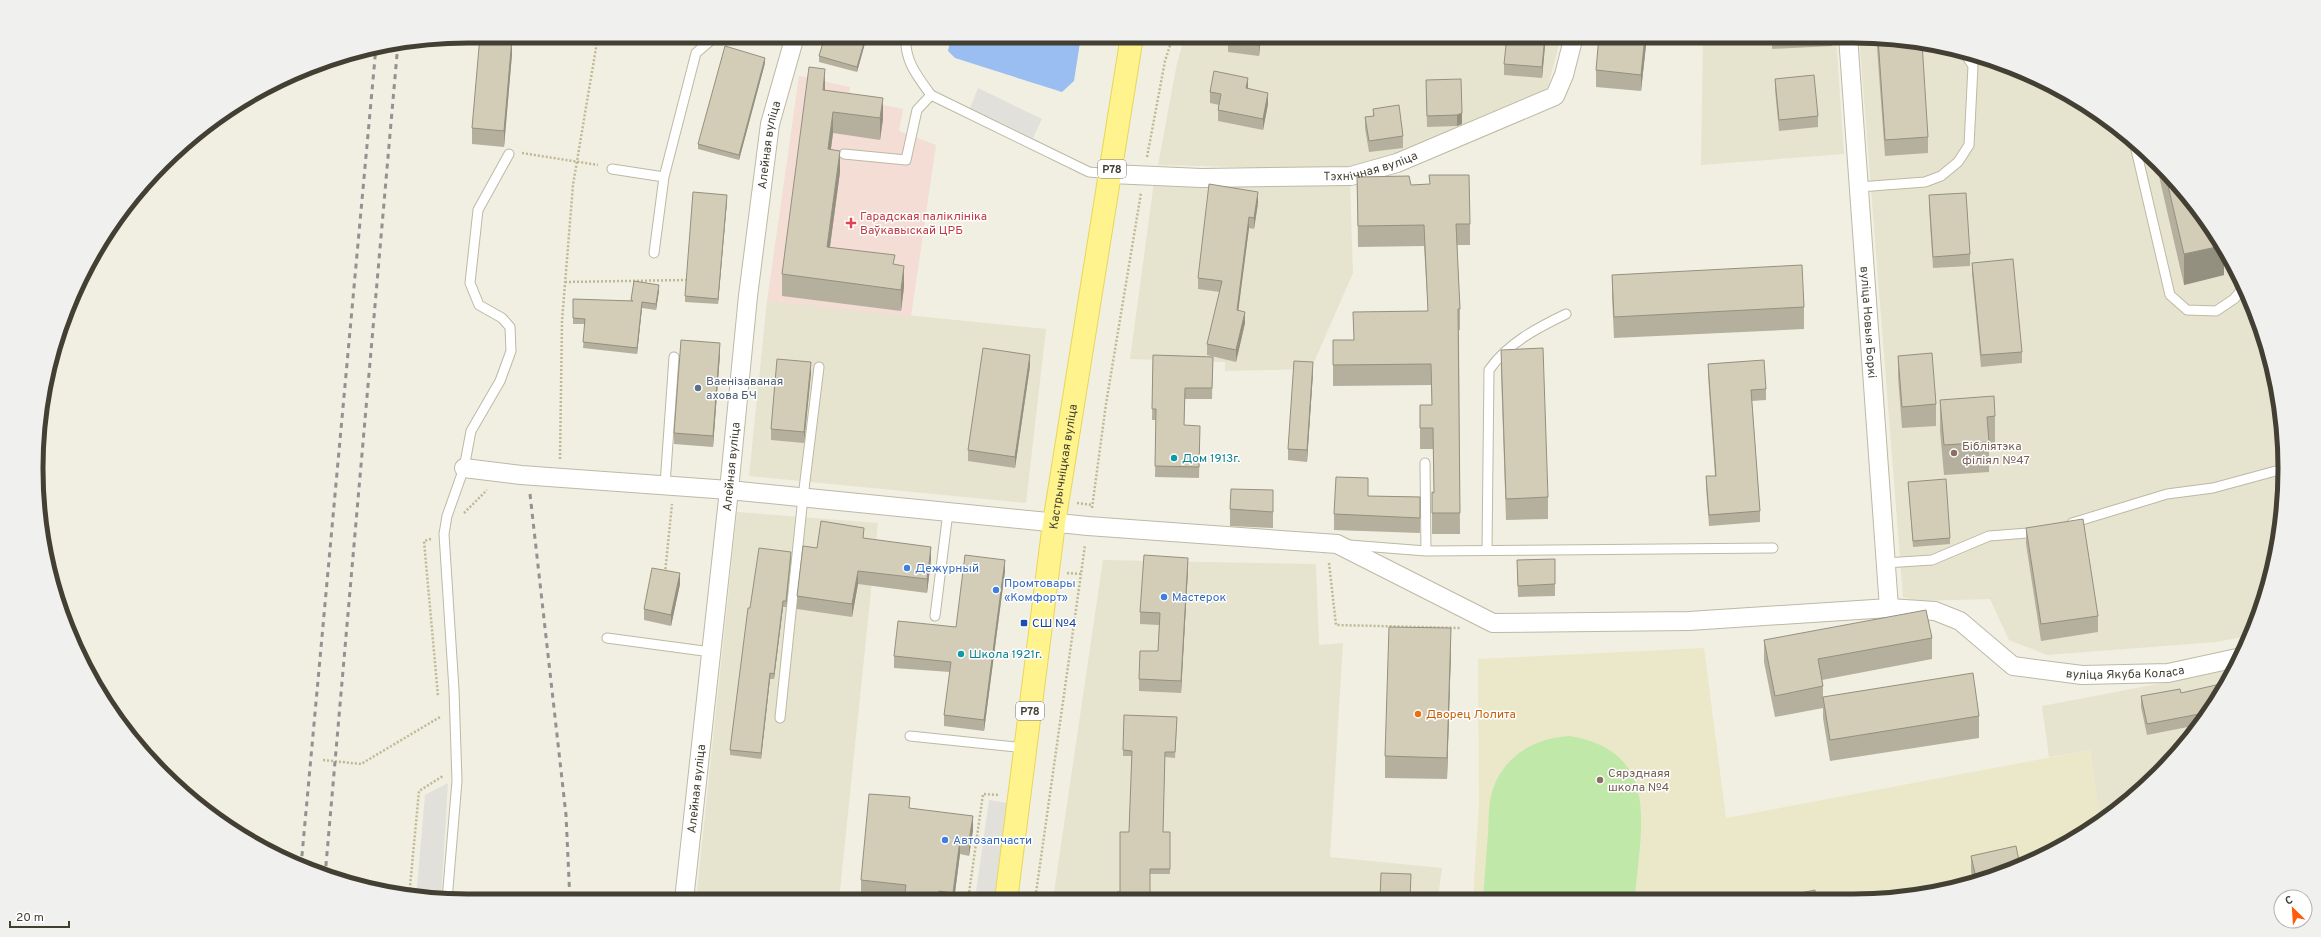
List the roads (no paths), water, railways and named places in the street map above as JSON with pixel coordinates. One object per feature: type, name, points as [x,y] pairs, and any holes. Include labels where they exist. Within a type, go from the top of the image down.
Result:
[{"type":"main road","name":"Кастрычніцкая вуліца","points":[[1007,894],[1054,522],[1088,302],[1111,174],[1131,43]]},
{"type":"street","name":"Алейная вуліца","points":[[685,894],[729,490],[748,296],[770,124],[793,43]]},
{"type":"street","name":"Тэхнічная вуліца","points":[[1111,174],[1144,174],[1201,178],[1351,176],[1397,163],[1555,96],[1564,75],[1572,43]]},
{"type":"street","name":"вуліца Новыя Боркі","points":[[1849,43],[1889,608]]},
{"type":"street","points":[[464,468],[521,475],[560,477],[668,494],[729,490],[1088,526],[1337,544],[1493,623],[1689,621],[1889,608]]},
{"type":"street","name":"вуліца Якуба Коласа","points":[[1889,608],[1935,611],[1960,621],[2013,666],[2082,676],[2168,673],[2233,659]]},
{"type":"lane","points":[[654,253],[664,177],[696,53],[708,43]]},
{"type":"lane","points":[[906,43],[905,50],[913,72],[931,94],[1089,172],[1111,174]]},
{"type":"lane","points":[[1859,187],[1925,182],[1941,176],[1958,162],[1969,145],[1973,66],[1968,59]]},
{"type":"lane","points":[[844,154],[906,160],[917,110],[931,94]]},
{"type":"lane","points":[[2137,153],[2170,295],[2187,310],[2216,311],[2234,299],[2240,292]]},
{"type":"lane","points":[[448,893],[457,781],[454,690],[444,534],[447,516],[464,468],[471,431],[500,381],[511,351],[510,327],[502,318],[479,305],[470,283],[478,210],[509,154]]},
{"type":"lane","points":[[612,169],[664,177]]},
{"type":"lane","points":[[1487,550],[1489,370],[1500,355],[1532,332],[1566,314]]},
{"type":"lane","points":[[668,494],[674,357]]},
{"type":"lane","points":[[780,718],[803,497],[820,367]]},
{"type":"lane","points":[[1425,463],[1426,550]]},
{"type":"lane","points":[[2066,525],[2167,494],[2213,488],[2278,470]]},
{"type":"lane","points":[[935,616],[948,512]]},
{"type":"lane","points":[[1885,563],[1932,560],[1989,536],[2051,530]]},
{"type":"lane","points":[[1337,544],[1426,550],[1773,548]]},
{"type":"lane","points":[[607,638],[711,652]]},
{"type":"lane","points":[[910,736],[1025,748]]},
{"type":"water","points":[[950,43],[1080,43],[1074,81],[1062,92],[955,58],[948,51]]},
{"type":"railway","points":[[326,869],[397,49]]},
{"type":"railway","points":[[302,860],[375,53]]},
{"type":"railway","points":[[530,494],[566,815],[570,894]]},
{"type":"place","name":"Гарадская паліклініка Ваўкавыскай ЦРБ","points":[[851,223]]},
{"type":"place","name":"Ваенізаваная ахова БЧ","points":[[698,388]]},
{"type":"place","name":"Бібліятэка філіял №47","points":[[1954,453]]},
{"type":"place","name":"Дом 1913г.","points":[[1174,458]]},
{"type":"place","name":"Дежурный","points":[[907,568]]},
{"type":"place","name":"Промтовары «Комфорт»","points":[[996,590]]},
{"type":"place","name":"Мастерок","points":[[1164,597]]},
{"type":"place","name":"СШ №4","points":[[1024,623]]},
{"type":"place","name":"Школа 1921г.","points":[[961,654]]},
{"type":"place","name":"Дворец Лолита","points":[[1418,714]]},
{"type":"place","name":"Сярэднаяя школа №4","points":[[1600,780]]},
{"type":"place","name":"Автозапчасти","points":[[945,840]]}]
